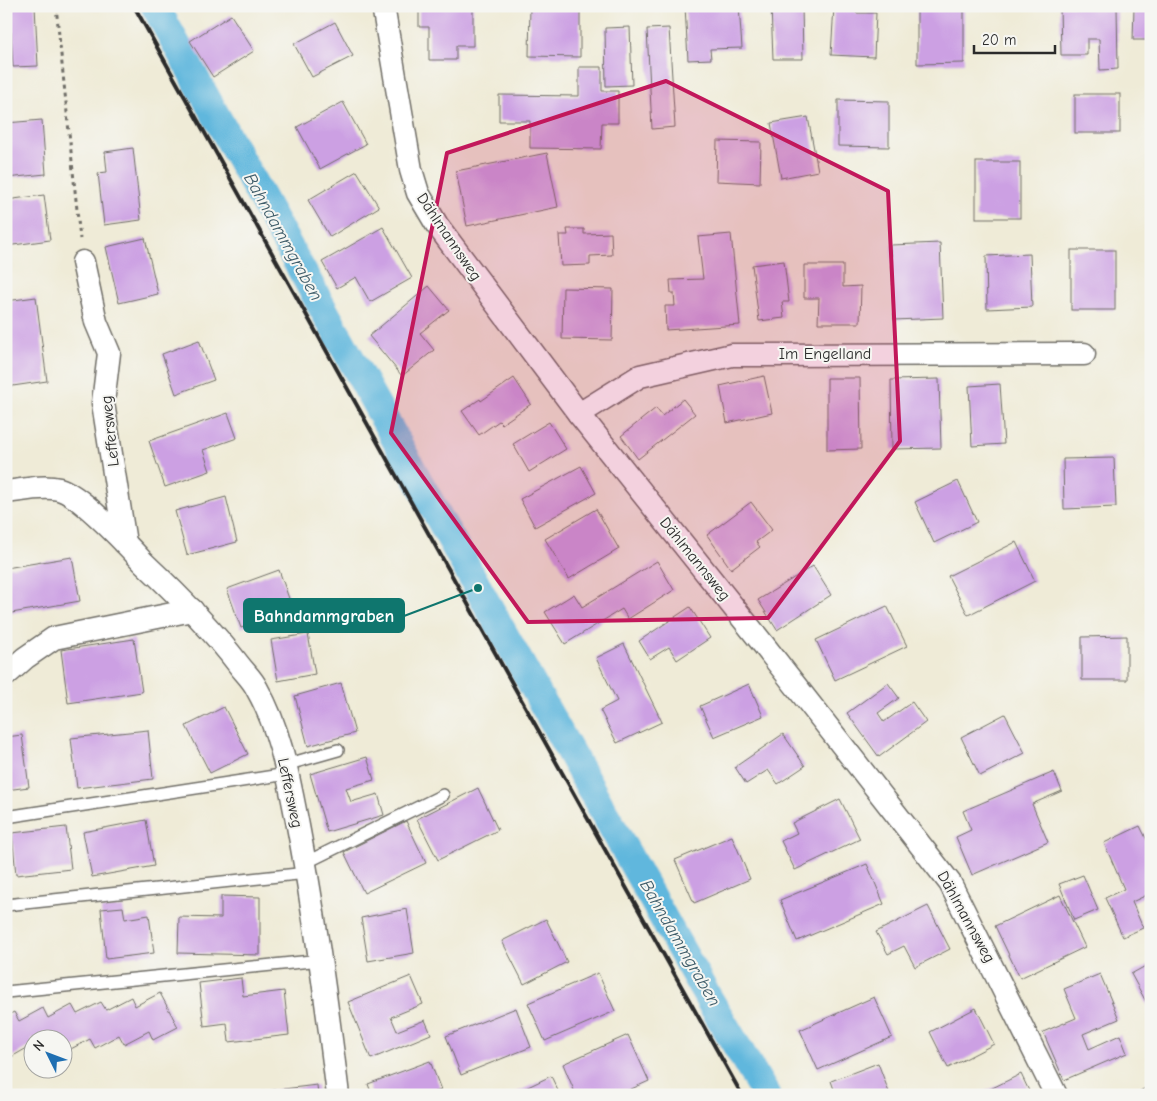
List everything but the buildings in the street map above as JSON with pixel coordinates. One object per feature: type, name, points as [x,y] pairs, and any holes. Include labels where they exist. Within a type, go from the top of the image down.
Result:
[{"type":"street","name":"Dählmannsweg","points":[[383,6],[411,170],[418,193],[437,225],[579,414],[763,644],[950,883],[1056,1095]]},
{"type":"street","name":"Leffersweg","points":[[83,262],[96,322],[109,353],[103,403],[125,543]]},
{"type":"street","name":"Im Engelland","points":[[579,414],[640,376],[732,355],[1084,354]]},
{"type":"street","name":"Leffersweg","points":[[6,492],[42,488],[59,489],[74,497],[125,543],[192,610],[226,648],[257,688],[275,730],[286,770],[306,868],[321,960],[338,1095]]},
{"type":"street","points":[[6,675],[25,658],[54,638],[192,610]]},
{"type":"lane","points":[[6,817],[286,770],[338,750]]},
{"type":"lane","points":[[6,905],[306,868],[443,795]]},
{"type":"lane","points":[[6,992],[321,960]]},
{"type":"path","points":[[56,6],[83,262]]},
{"type":"highlighted area","points":[[666,81],[888,191],[900,441],[768,618],[528,622],[391,433],[447,153]]},
{"type":"waterway","name":"Bahndammgraben","points":[[155,6],[478,588],[707,996],[766,1095]]},
{"type":"railway","points":[[134,6],[742,1095]]},
{"type":"place","name":"Bahndammgraben","points":[[478,588]]}]
